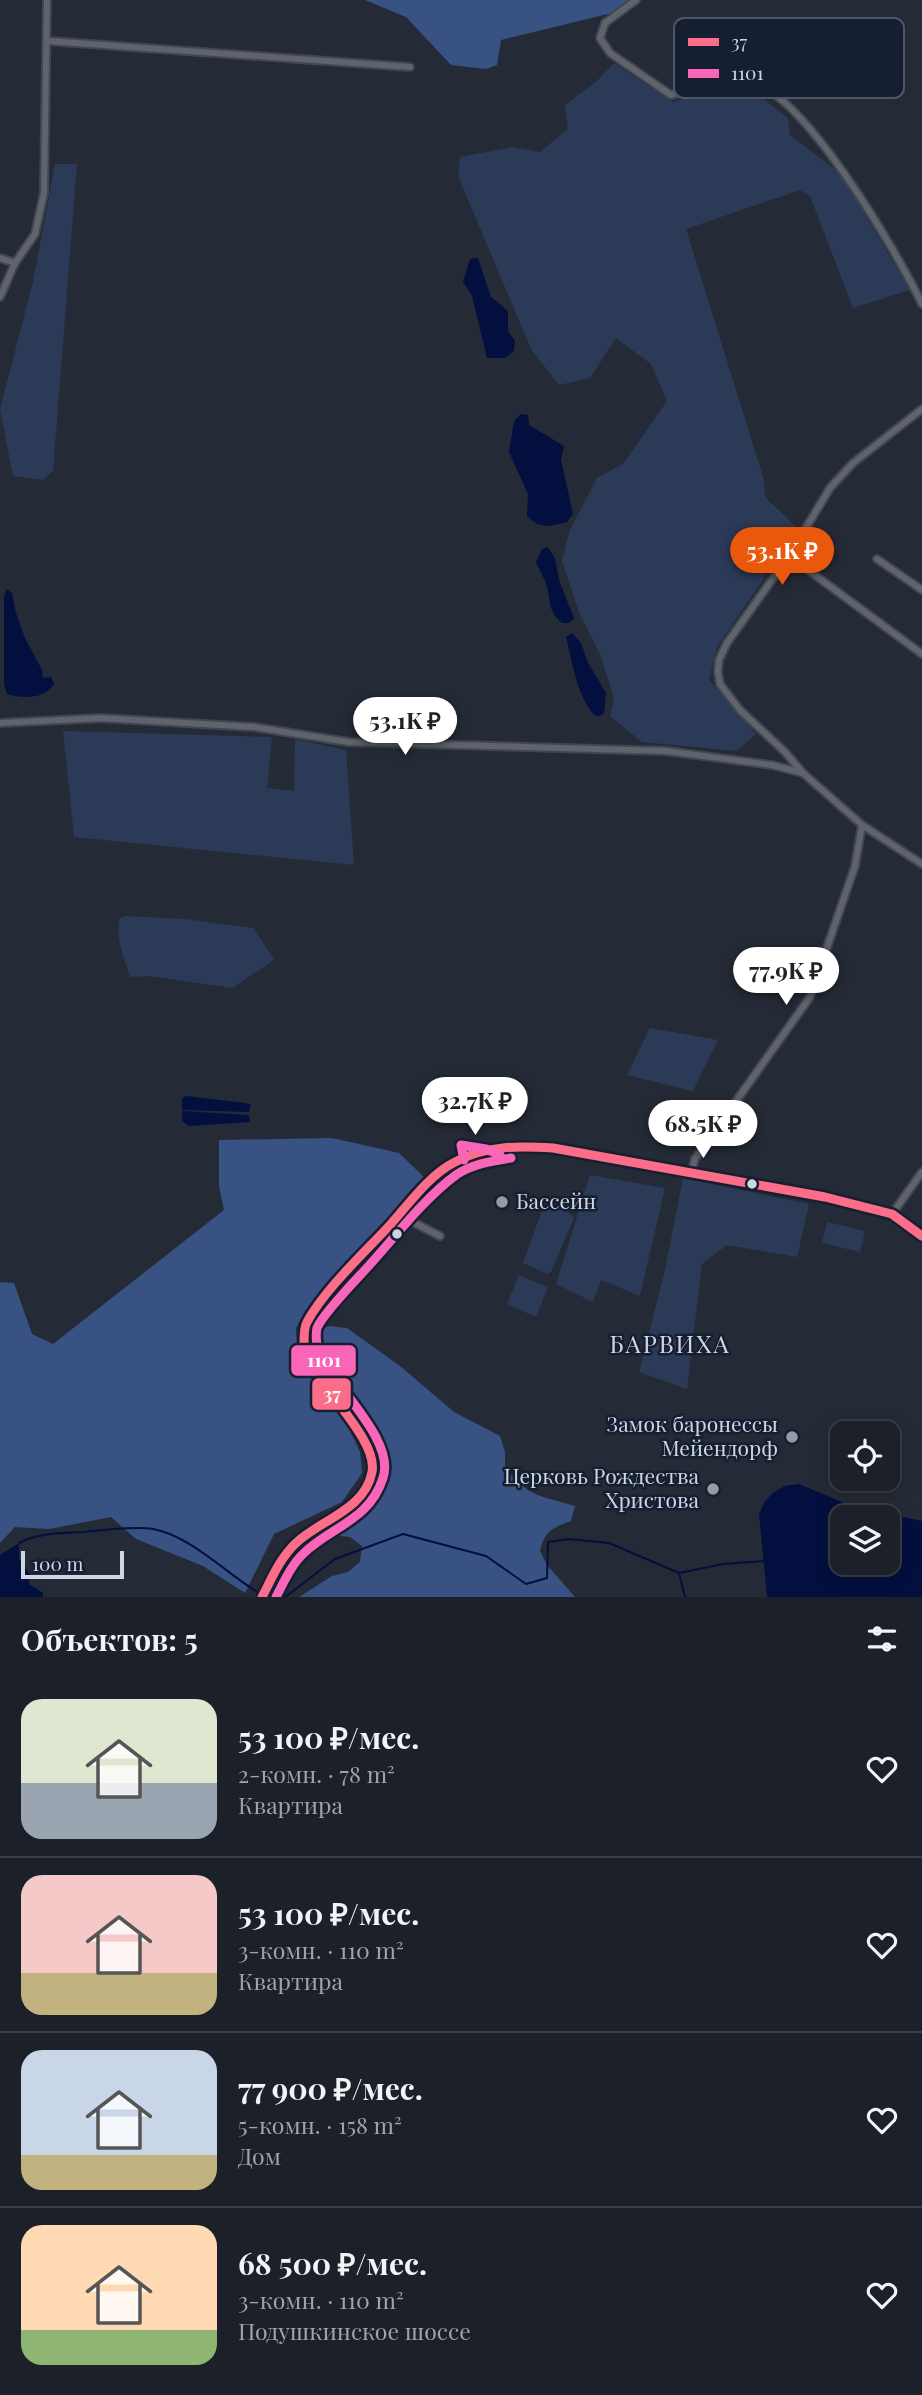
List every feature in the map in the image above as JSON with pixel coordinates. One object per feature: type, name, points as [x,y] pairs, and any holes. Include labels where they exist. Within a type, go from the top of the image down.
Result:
[{"type":"main road","points":[[264,1594],[284,1556],[298,1541],[338,1516],[363,1492],[372,1473],[372,1458],[345,1409],[312,1365],[304,1345],[304,1324],[332,1288],[431,1180],[452,1163],[479,1151],[509,1146],[553,1148],[809,1193],[891,1214],[922,1236]]},
{"type":"street","points":[[0,297],[15,262],[35,234],[44,193],[47,0]]},
{"type":"street","points":[[636,0],[605,23],[600,38],[610,53],[671,95],[674,94]]},
{"type":"street","points":[[48,41],[410,67]]},
{"type":"street","points":[[778,98],[820,141],[859,194],[905,270],[922,304]]},
{"type":"street","points":[[0,258],[15,262]]},
{"type":"street","points":[[922,409],[890,432],[841,476],[789,556],[727,643],[719,660],[718,672],[720,684],[740,710],[785,752],[803,774],[862,825],[922,864]]},
{"type":"street","points":[[789,556],[922,654]]},
{"type":"street","points":[[877,559],[922,590]]},
{"type":"street","points":[[0,723],[101,718],[254,727],[348,742],[666,751],[772,765],[803,774]]},
{"type":"street","points":[[691,1173],[695,1159],[810,997],[855,866],[862,825]]},
{"type":"street","points":[[891,1214],[922,1172]]},
{"type":"street","points":[[399,1215],[440,1237]]},
{"type":"shaded area","points":[[365,0],[631,0],[624,10],[501,40],[497,65],[486,69],[451,65],[406,17]]},
{"type":"shaded area","points":[[614,63],[673,102],[686,98],[762,98],[788,118],[790,135],[841,174],[910,290],[853,308],[810,196],[800,190],[686,229],[764,480],[765,497],[798,529],[717,647],[709,680],[756,734],[736,751],[642,742],[610,716],[614,698],[600,654],[580,615],[562,561],[569,532],[597,478],[623,464],[667,401],[651,364],[616,338],[590,378],[559,385],[531,349],[458,176],[460,157],[512,147],[540,152],[568,129],[565,105],[598,80]]},
{"type":"shaded area","points":[[55,164],[77,164],[53,471],[43,480],[13,476],[0,409],[33,282]]},
{"type":"shaded area","points":[[478,258],[491,297],[508,311],[508,331],[515,341],[514,351],[505,358],[487,358],[472,296],[463,282],[470,259]]},
{"type":"shaded area","points":[[521,414],[528,415],[529,425],[564,446],[561,460],[573,514],[567,522],[551,526],[541,525],[527,516],[528,494],[509,452],[514,421]]},
{"type":"shaded area","points":[[548,547],[555,558],[559,580],[574,618],[569,623],[562,623],[553,612],[546,584],[536,562],[542,549]]},
{"type":"shaded area","points":[[7,589],[12,593],[25,638],[42,670],[43,678],[51,677],[54,684],[40,695],[20,697],[7,694],[4,685],[4,596]]},
{"type":"shaded area","points":[[572,633],[581,643],[588,663],[606,693],[604,713],[598,717],[591,712],[577,681],[566,637]]},
{"type":"shaded area","points":[[63,731],[272,737],[267,788],[294,791],[295,739],[346,750],[354,865],[74,837]]},
{"type":"shaded area","points":[[120,918],[184,919],[254,928],[274,960],[232,988],[149,976],[130,977],[119,933]]},
{"type":"shaded area","points":[[650,1028],[718,1040],[693,1091],[627,1075]]},
{"type":"shaded area","points":[[186,1096],[251,1105],[249,1112],[182,1110],[182,1098]]},
{"type":"shaded area","points":[[182,1111],[249,1115],[250,1122],[189,1126],[182,1121]]},
{"type":"shaded area","points":[[332,1138],[399,1153],[425,1178],[340,1268],[305,1311],[296,1328],[297,1350],[339,1408],[360,1452],[362,1473],[342,1502],[274,1534],[245,1593],[203,1566],[136,1539],[111,1517],[49,1529],[15,1527],[0,1543],[0,1282],[14,1283],[32,1334],[53,1344],[224,1210],[219,1186],[219,1140]]},
{"type":"shaded area","points":[[590,1175],[665,1188],[640,1296],[601,1280],[593,1302],[556,1284]]},
{"type":"shaded area","points":[[683,1178],[809,1204],[797,1257],[727,1245],[702,1264],[687,1389],[639,1372],[664,1274]]},
{"type":"shaded area","points":[[549,1205],[571,1214],[574,1218],[551,1272],[547,1274],[523,1263],[543,1208]]},
{"type":"shaded area","points":[[827,1222],[865,1231],[860,1252],[822,1243]]},
{"type":"shaded area","points":[[519,1275],[548,1287],[536,1317],[507,1304]]},
{"type":"shaded area","points":[[329,1326],[347,1328],[400,1366],[454,1412],[500,1436],[505,1452],[505,1468],[523,1486],[537,1494],[575,1506],[571,1521],[550,1531],[540,1551],[547,1565],[575,1597],[299,1597],[332,1576],[348,1572],[360,1562],[362,1546],[350,1537],[334,1535],[343,1522],[372,1499],[383,1469],[376,1439],[358,1398],[315,1348],[314,1332]]},
{"type":"shaded area","points":[[799,1484],[849,1505],[830,1505],[830,1575],[900,1575],[900,1517],[922,1521],[922,1597],[767,1597],[759,1514],[765,1501],[785,1486]]},
{"type":"shaded area","points":[[19,1543],[19,1559],[30,1574],[29,1584],[43,1593],[43,1597],[0,1597],[0,1555]]},
{"type":"waterway","points":[[19,1543],[50,1534],[128,1528],[153,1529],[194,1547],[259,1593]]},
{"type":"waterway","points":[[285,1597],[335,1559],[403,1534],[486,1556],[526,1584],[547,1578],[548,1542],[569,1539],[609,1543],[679,1573],[685,1597]]},
{"type":"waterway","points":[[679,1573],[723,1564],[765,1561]]},
{"type":"transit line","name":"1101","points":[[464,1160],[461,1145],[486,1149],[500,1155]]},
{"type":"transit line","name":"37","points":[[262,1597],[290,1549],[361,1496],[372,1472],[371,1458],[365,1442],[316,1373],[308,1357],[304,1343],[306,1324],[334,1284],[420,1190],[455,1162],[491,1150],[515,1147],[553,1148],[825,1197],[892,1214],[922,1236]]},
{"type":"transit line","name":"1101","points":[[276,1597],[299,1558],[359,1514],[369,1504],[383,1478],[384,1462],[380,1445],[322,1358],[317,1342],[317,1328],[339,1299],[443,1185],[469,1168],[511,1158]]},
{"type":"place","name":"Бассейн","points":[[502,1202]]},
{"type":"place","name":"Замок баронессы Мейендорф","points":[[792,1437]]},
{"type":"place","name":"Церковь Рождества Христова","points":[[713,1489]]},
{"type":"district","name":"БАРВИХА","points":[[670,1345]]}]
